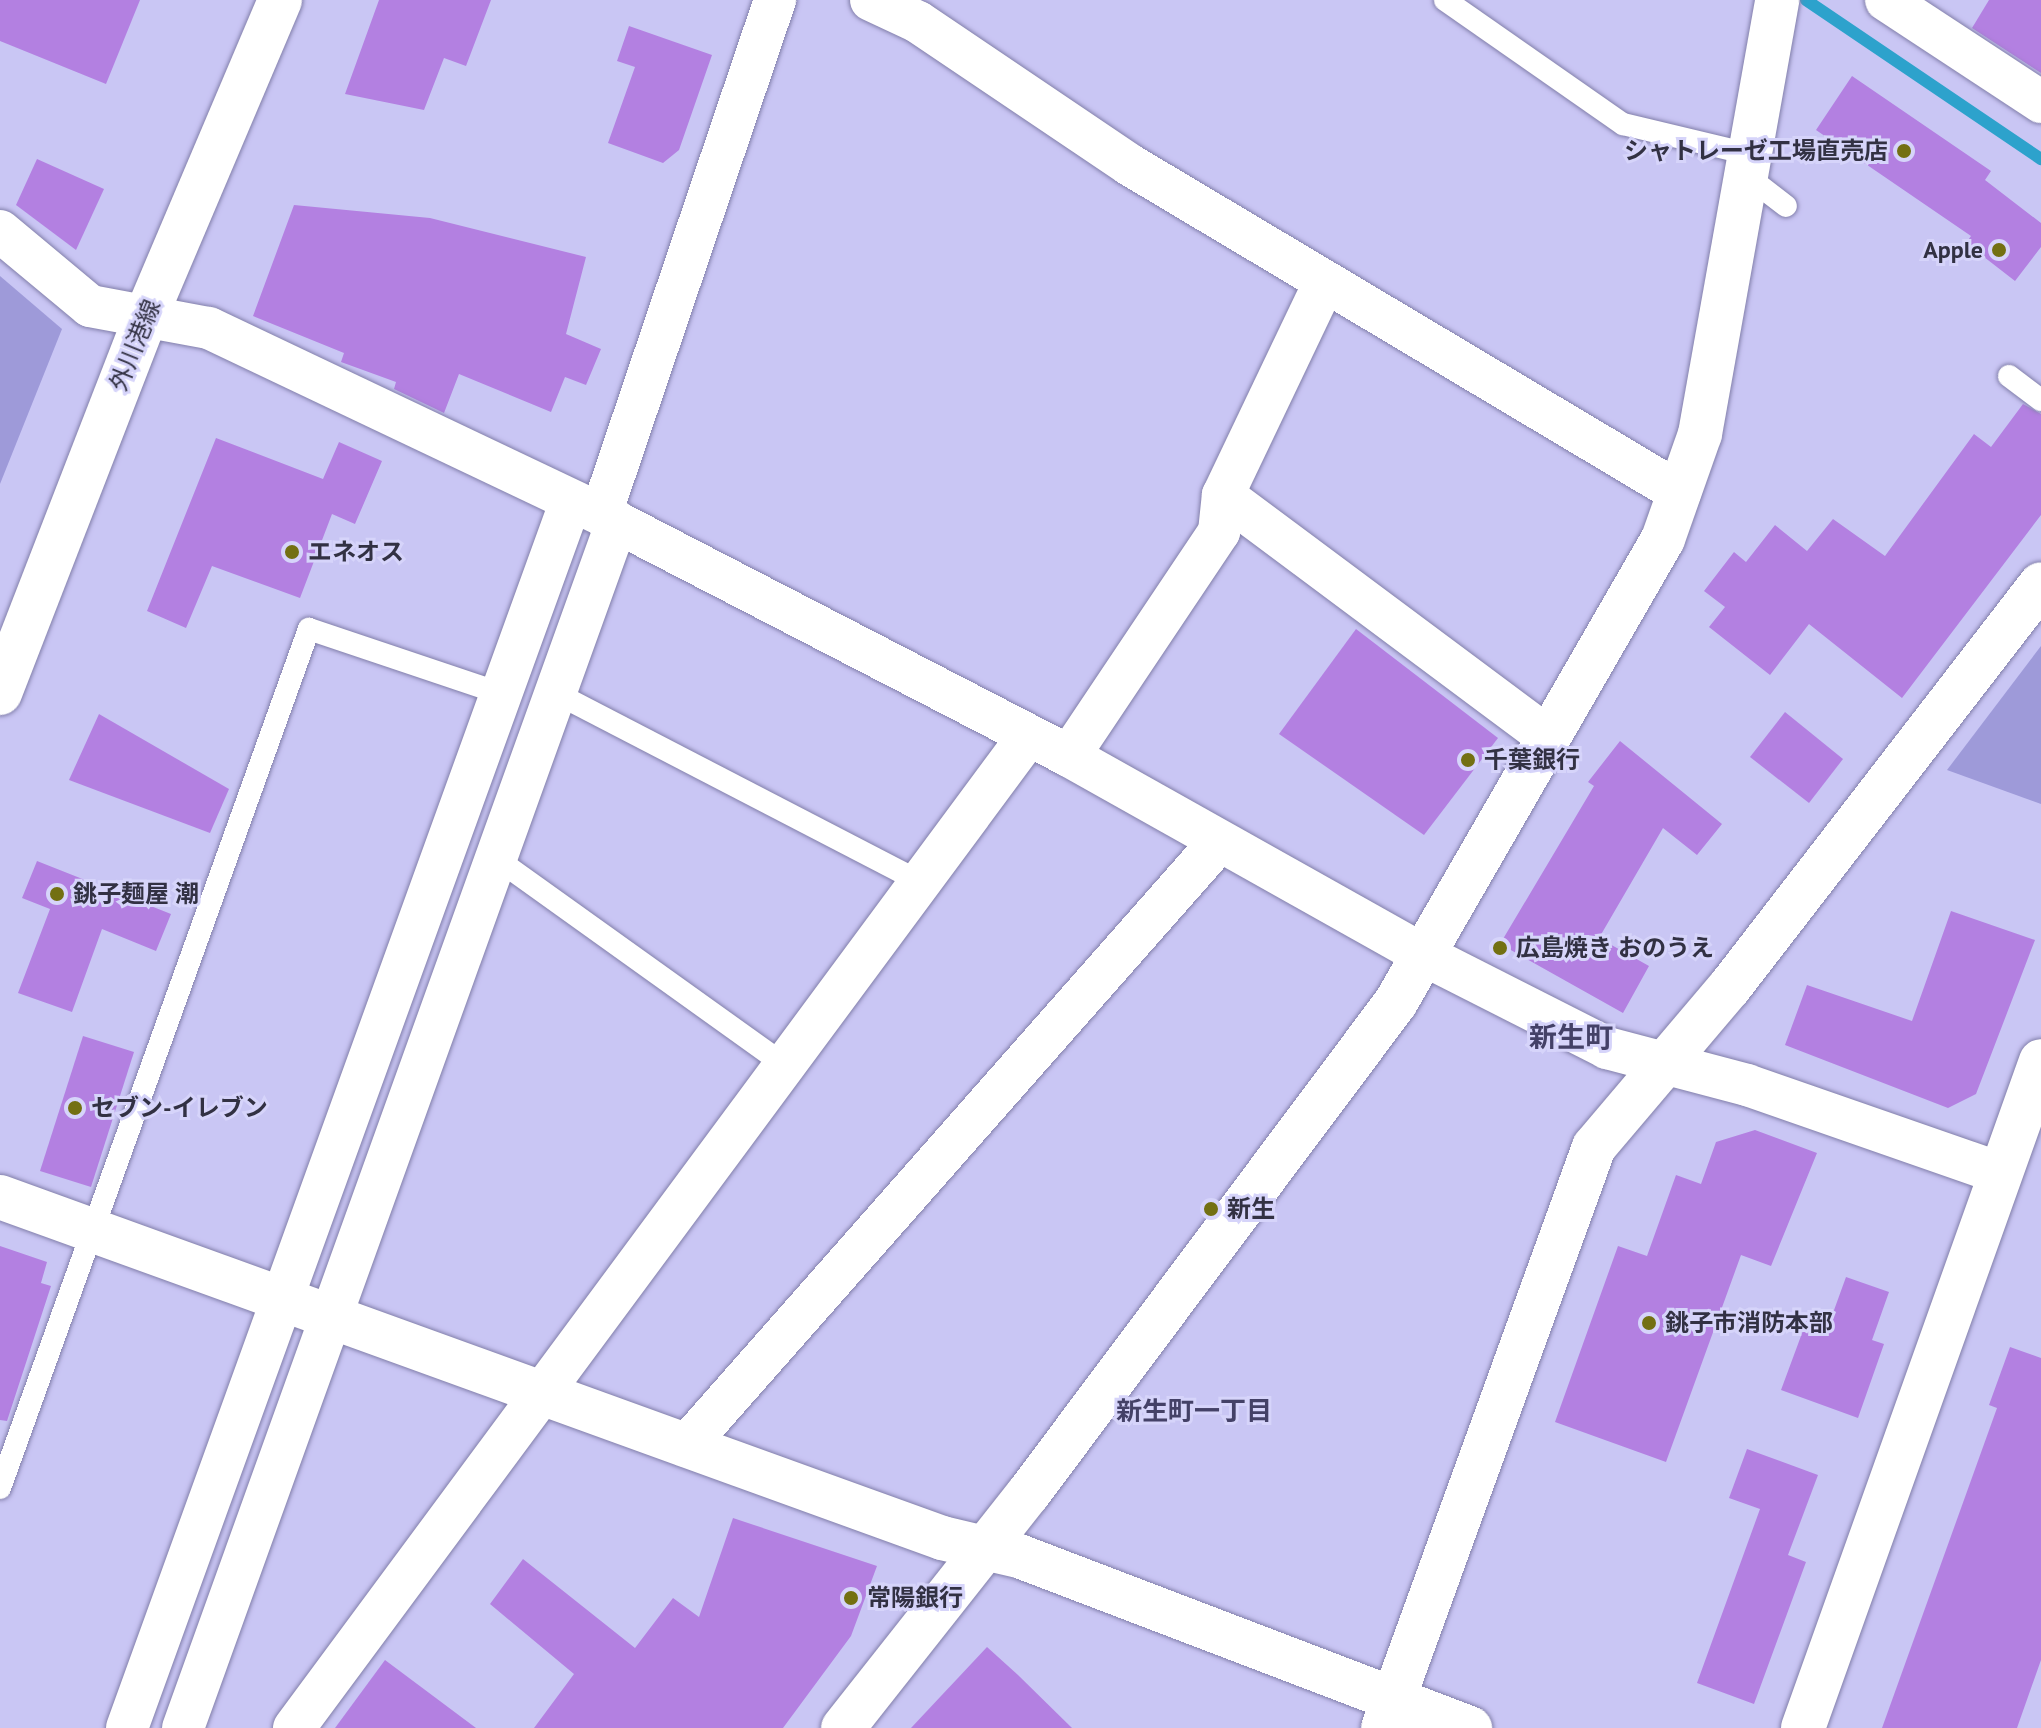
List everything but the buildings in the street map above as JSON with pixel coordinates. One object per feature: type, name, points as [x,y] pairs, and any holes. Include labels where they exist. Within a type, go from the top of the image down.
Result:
[{"type":"street","name":"外川港線","points":[[0,693],[146,316],[280,0]]},
{"type":"street","points":[[183,1728],[330,1314],[497,859],[554,692],[596,513],[775,0]]},
{"type":"street","points":[[871,0],[924,11],[1324,283],[1558,414],[1680,493]]},
{"type":"street","points":[[1886,0],[2041,102]]},
{"type":"street","points":[[843,1728],[984,1548],[1396,1002],[1420,953],[1545,735],[1663,539],[1700,434],[1776,12]]},
{"type":"street","points":[[0,231],[90,306],[209,328],[596,513],[1069,756],[1218,843],[1420,953],[1607,1048],[2018,1152]]},
{"type":"street","points":[[1069,756],[1219,532],[1223,495],[1324,283]]},
{"type":"street","points":[[1223,495],[1545,735]]},
{"type":"street","points":[[127,1728],[499,693],[596,513]]},
{"type":"street","points":[[1388,1715],[1594,1147],[1668,1064],[2041,584]]},
{"type":"street","points":[[294,1728],[539,1395],[787,1067],[1029,735]]},
{"type":"street","points":[[686,1446],[1218,843]]},
{"type":"street","points":[[1803,1728],[2018,1152],[2041,1061]]},
{"type":"street","points":[[0,1197],[330,1314],[539,1395],[984,1548],[1388,1715],[1470,1728]]},
{"type":"lane","points":[[1445,0],[1623,124],[1748,165],[1786,206]]},
{"type":"lane","points":[[2009,376],[2041,400]]},
{"type":"lane","points":[[0,1488],[89,1231],[309,629],[499,693]]},
{"type":"lane","points":[[554,692],[920,882]]},
{"type":"lane","points":[[497,859],[787,1067]]},
{"type":"shaded area","points":[[0,276],[62,329],[0,484]]},
{"type":"shaded area","points":[[2041,646],[2041,804],[1947,770]]},
{"type":"waterway","points":[[1806,0],[2041,159]]},
{"type":"place","name":"シャトレーゼ工場直売店","points":[[1904,151]]},
{"type":"place","name":"Apple","points":[[1999,250]]},
{"type":"place","name":"エネオス","points":[[292,552]]},
{"type":"place","name":"千葉銀行","points":[[1468,760]]},
{"type":"place","name":"銚子麺屋 潮","points":[[57,894]]},
{"type":"place","name":"広島焼き おのうえ","points":[[1500,948]]},
{"type":"place","name":"セブン-イレブン","points":[[75,1108]]},
{"type":"place","name":"新生","points":[[1211,1209]]},
{"type":"place","name":"銚子市消防本部","points":[[1649,1323]]},
{"type":"place","name":"常陽銀行","points":[[851,1598]]},
{"type":"district","name":"新生町","points":[[1571,1037]]},
{"type":"district","name":"新生町一丁目","points":[[1194,1411]]}]
